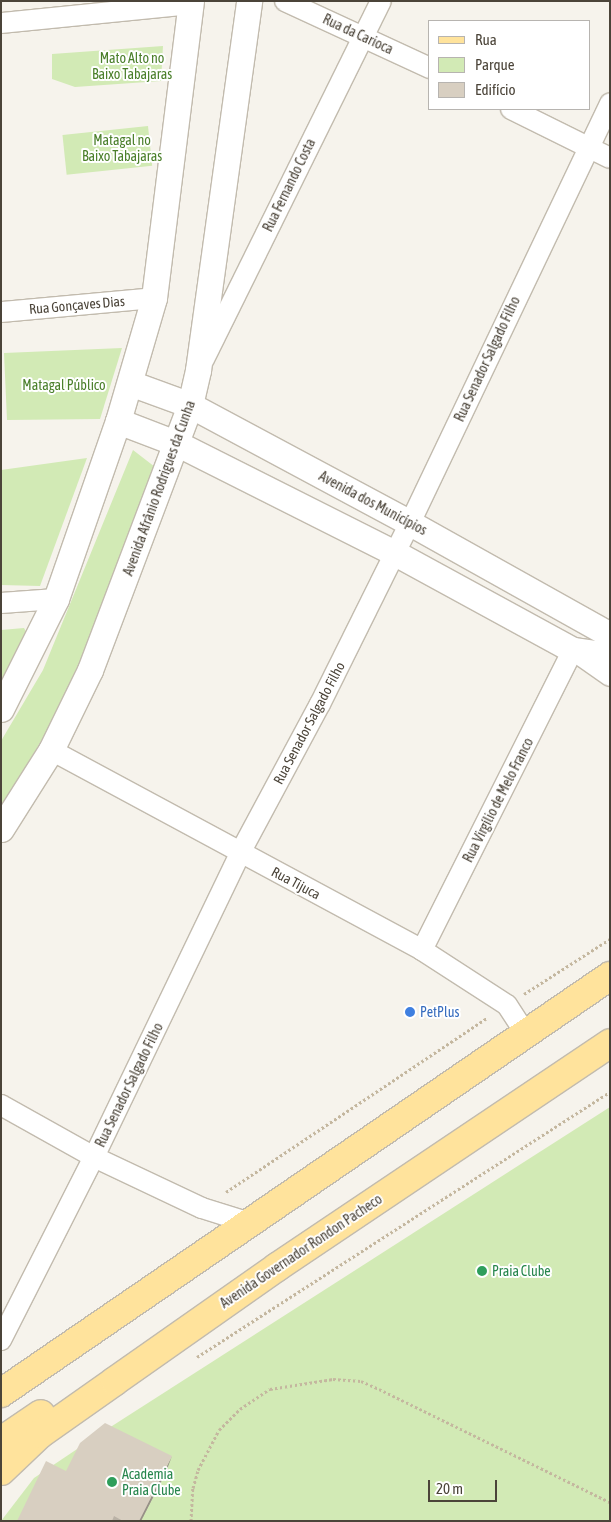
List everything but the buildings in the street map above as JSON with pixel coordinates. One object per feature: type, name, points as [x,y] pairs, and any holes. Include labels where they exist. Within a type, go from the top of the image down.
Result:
[{"type":"main road","points":[[1,1393],[253,1224],[525,1033],[610,976]]},
{"type":"main road","name":"Avenida Governador Rondon Pacheco","points":[[1,1471],[40,1434],[277,1267],[609,1044]]},
{"type":"main road","points":[[1,1442],[75,1391],[115,1381]]},
{"type":"street","name":"Avenida Afrânio Rodrigues da Cunha","points":[[1,829],[51,750],[90,670],[178,444],[190,405],[198,370],[249,1]]},
{"type":"street","name":"Rua da Carioca","points":[[285,1],[363,35],[428,67]]},
{"type":"street","name":"Rua Fernando Costa","points":[[198,370],[380,1]]},
{"type":"street","points":[[1,23],[191,3],[154,298],[118,422],[56,599],[1,709]]},
{"type":"street","name":"Rua Senador Salgado Filho","points":[[1,1340],[94,1157],[240,853],[320,704],[410,523],[610,102]]},
{"type":"street","points":[[513,110],[610,158]]},
{"type":"street","name":"Rua Gonçaves Dias","points":[[1,312],[154,298]]},
{"type":"street","name":"Avenida dos Municípios","points":[[130,383],[190,405],[410,523],[610,635]]},
{"type":"street","points":[[118,422],[178,444],[395,553],[573,650],[610,676]]},
{"type":"street","points":[[1,603],[56,599]]},
{"type":"street","points":[[573,650],[610,655]]},
{"type":"street","name":"Rua Virgílio de Melo Franco","points":[[422,950],[573,650]]},
{"type":"street","name":"Rua Tijuca","points":[[51,750],[422,950],[507,1005],[525,1033]]},
{"type":"street","points":[[1,1105],[94,1157],[202,1208],[253,1224]]},
{"type":"path","points":[[202,1208],[507,1005],[610,939]]},
{"type":"path","points":[[193,1359],[610,1092]]},
{"type":"path","points":[[191,1521],[193,1488],[198,1470],[219,1430],[240,1409],[270,1389],[333,1379],[361,1382],[379,1389],[610,1502]]},
{"type":"green space","name":"Mato Alto no Baixo Tabajaras","points":[[163,46],[161,81],[75,87],[52,79],[52,54]]},
{"type":"green space","name":"Matagal no Baixo Tabajaras","points":[[148,126],[152,166],[67,175],[62,135]]},
{"type":"green space","name":"Matagal Público","points":[[122,348],[100,419],[7,420],[4,353]]},
{"type":"green space","points":[[133,450],[155,467],[115,586],[52,722],[1,810],[1,741],[43,670]]},
{"type":"green space","points":[[87,458],[40,586],[1,585],[1,470]]},
{"type":"green space","points":[[24,628],[28,635],[1,688],[1,630]]},
{"type":"green space","name":"Praia Clube","points":[[610,1107],[610,1521],[1,1521],[34,1478]]},
{"type":"place","name":"PetPlus","points":[[410,1012]]},
{"type":"place","name":"Praia Clube","points":[[482,1271]]},
{"type":"place","name":"Academia Praia Clube","points":[[112,1482]]}]
